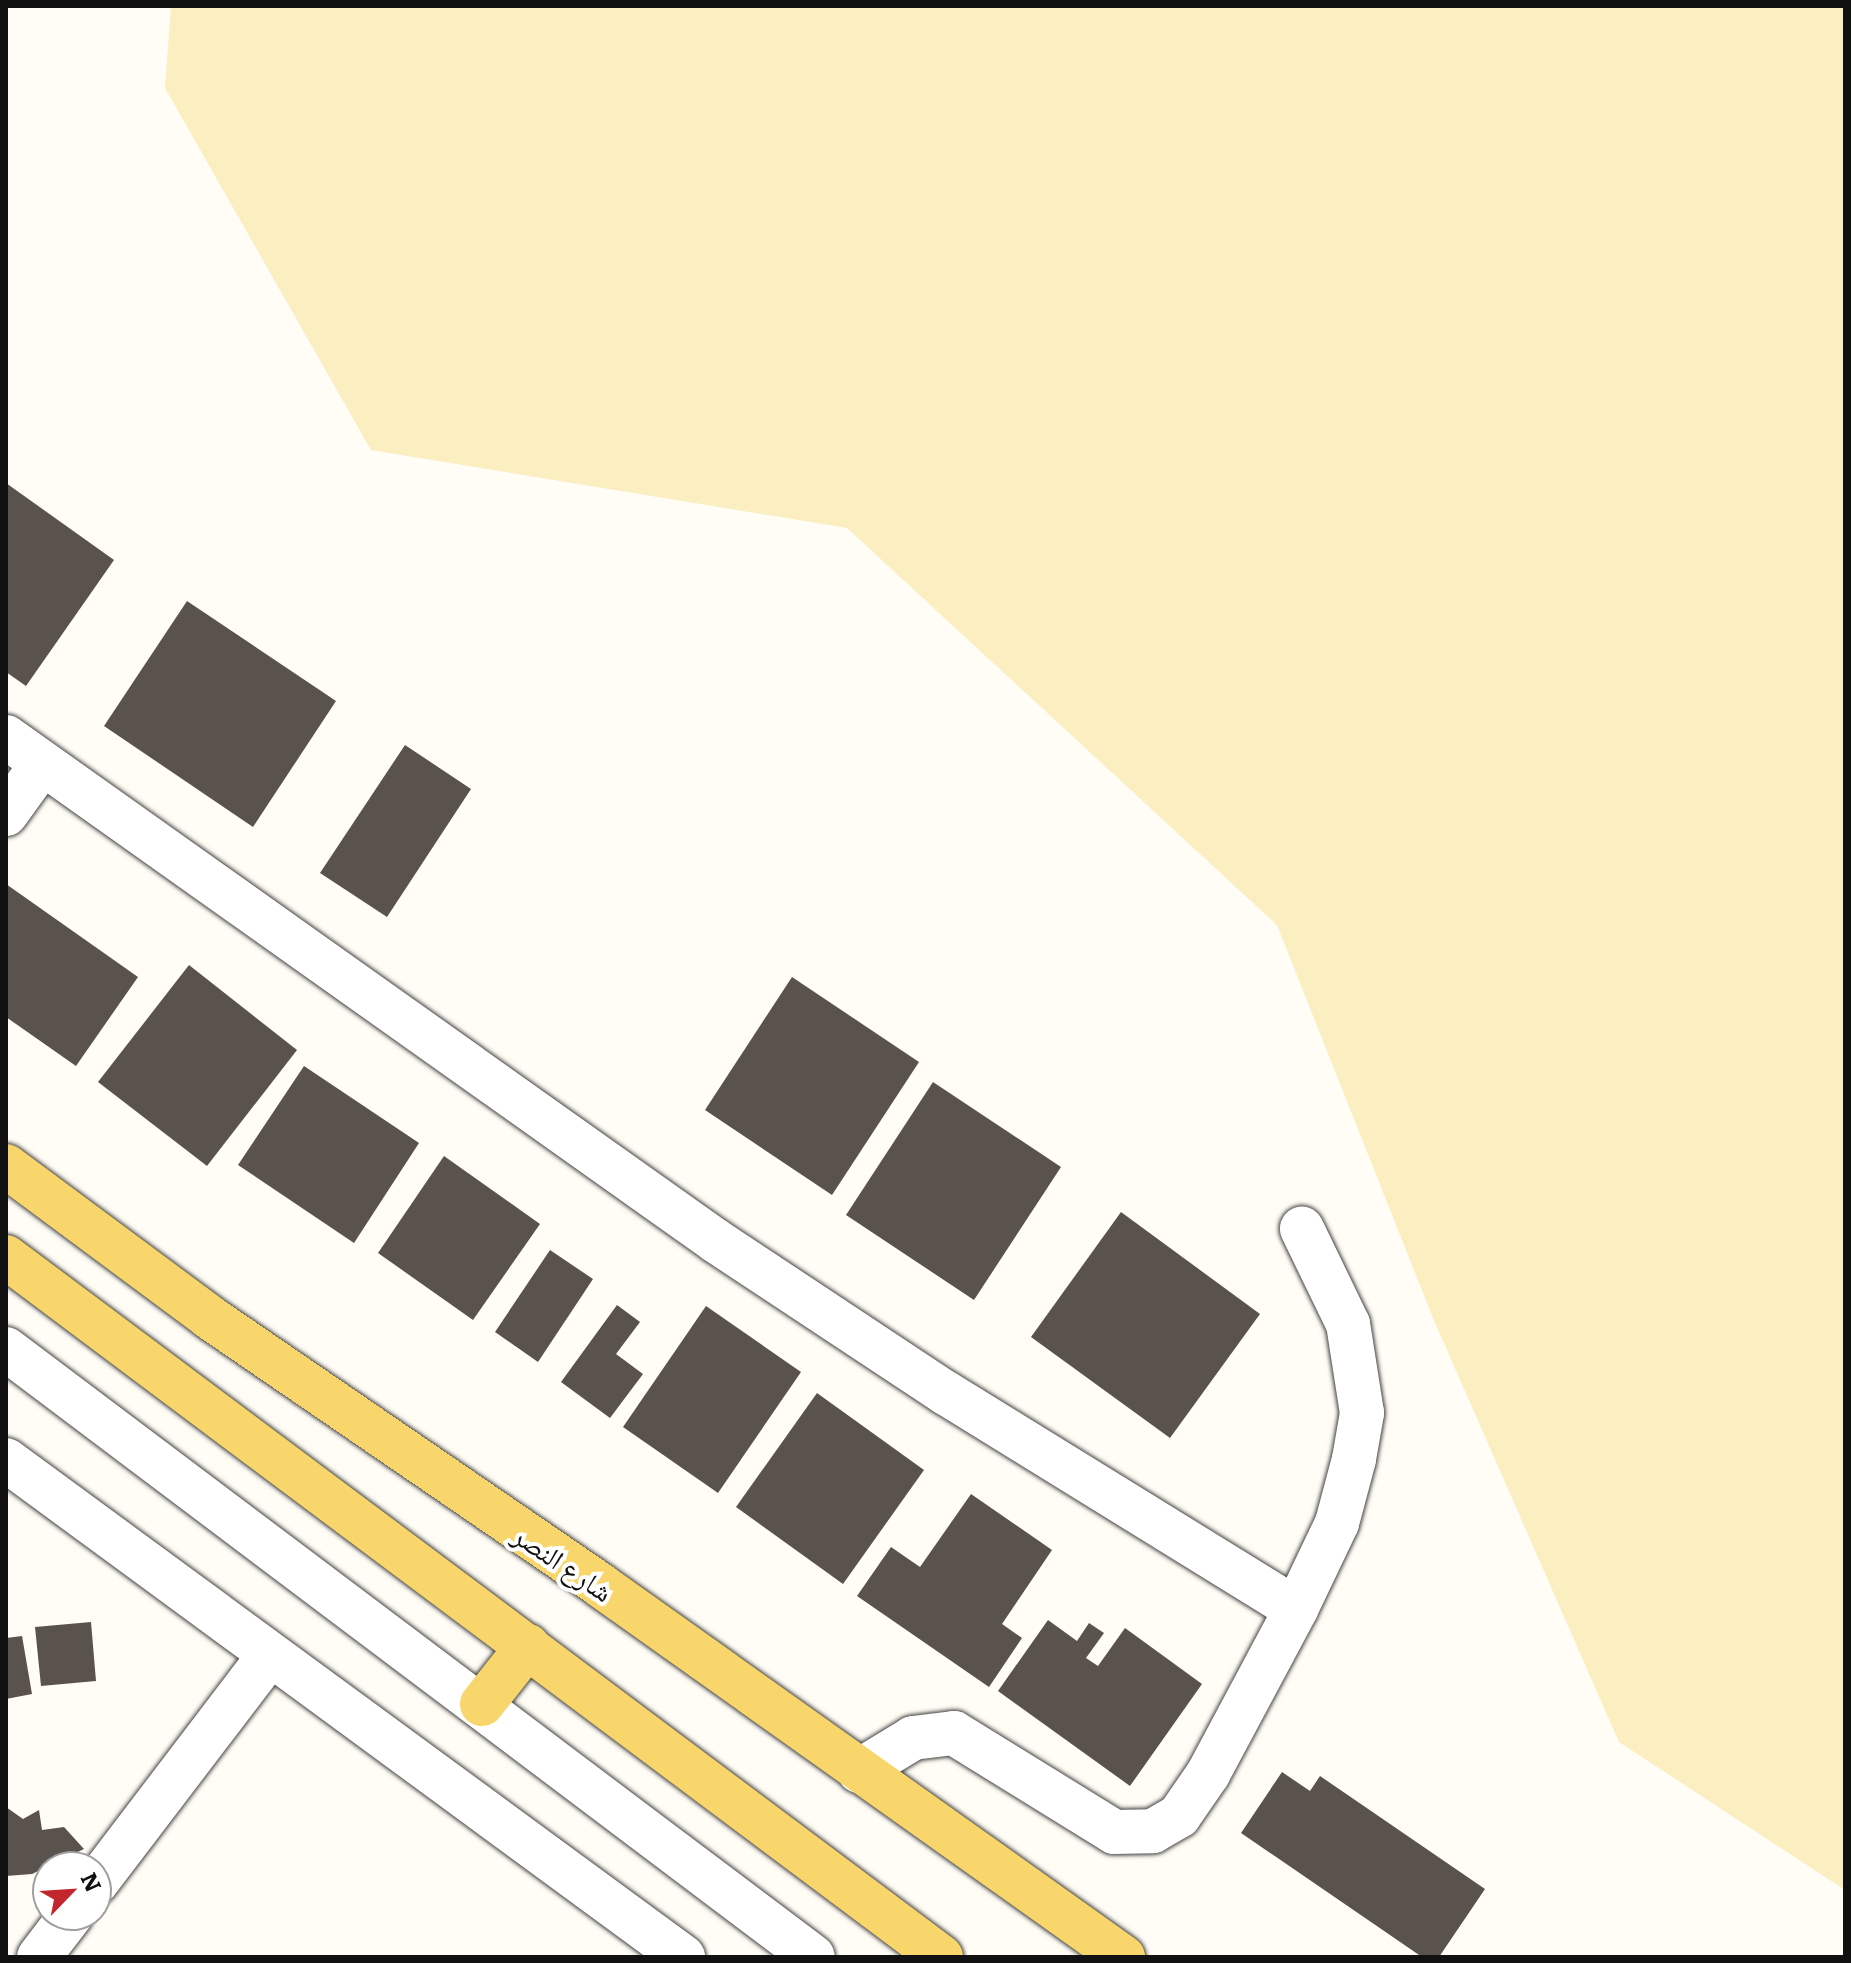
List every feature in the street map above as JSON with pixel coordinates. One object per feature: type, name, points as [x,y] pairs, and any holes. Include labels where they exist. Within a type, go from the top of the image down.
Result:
[{"type":"main road","name":"شارع النصر","points":[[6,1166],[209,1317],[1123,1957]]},
{"type":"main road","points":[[6,1257],[941,1957]]},
{"type":"main road","points":[[482,1704],[528,1646]]},
{"type":"street","points":[[6,737],[716,1241],[946,1393],[1296,1609]]},
{"type":"street","points":[[6,814],[42,764]]},
{"type":"street","points":[[859,1771],[913,1738],[954,1733],[1114,1832],[1153,1831],[1179,1816],[1208,1774],[1296,1609],[1337,1523],[1362,1413],[1348,1324],[1302,1229]]},
{"type":"street","points":[[11,1364],[482,1704],[813,1957]]},
{"type":"street","points":[[6,1460],[268,1657],[683,1957]]},
{"type":"street","points":[[112,1862],[268,1657]]},
{"type":"street","points":[[39,1957],[59,1931]]},
{"type":"sand","points":[[171,6],[1845,6],[1845,1890],[1619,1742],[1433,1318],[1277,925],[847,528],[371,450],[165,88]]},
{"type":"building","points":[[6,483],[114,560],[26,686],[6,672]]},
{"type":"building","points":[[187,601],[336,701],[253,827],[104,726]]},
{"type":"building","points":[[405,745],[471,789],[387,917],[320,873]]},
{"type":"building","points":[[6,884],[138,977],[76,1066],[6,1017]]},
{"type":"building","points":[[189,965],[297,1050],[207,1166],[98,1082]]},
{"type":"building","points":[[792,977],[919,1062],[832,1195],[705,1110]]},
{"type":"building","points":[[304,1066],[419,1143],[354,1243],[238,1165]]},
{"type":"building","points":[[933,1082],[1061,1167],[974,1300],[846,1215]]},
{"type":"building","points":[[444,1156],[540,1224],[473,1320],[378,1253]]},
{"type":"building","points":[[1121,1212],[1260,1314],[1170,1438],[1031,1337]]},
{"type":"building","points":[[550,1250],[593,1279],[538,1362],[495,1332]]},
{"type":"building","points":[[617,1305],[640,1322],[616,1354],[643,1374],[610,1418],[561,1382]]},
{"type":"building","points":[[706,1306],[801,1372],[718,1493],[623,1427]]},
{"type":"building","points":[[817,1393],[924,1470],[843,1584],[736,1507]]},
{"type":"building","points":[[971,1494],[1052,1550],[1002,1624],[1022,1638],[989,1687],[857,1596],[891,1547],[920,1567]]},
{"type":"building","points":[[1048,1620],[1077,1641],[1089,1623],[1104,1633],[1086,1658],[1098,1666],[1125,1628],[1202,1684],[1130,1786],[998,1691]]},
{"type":"building","points":[[91,1622],[96,1681],[41,1686],[35,1627]]},
{"type":"building","points":[[22,1636],[32,1694],[6,1699],[6,1638]]},
{"type":"building","points":[[1282,1772],[1310,1791],[1320,1776],[1485,1889],[1439,1957],[1422,1957],[1241,1833]]},
{"type":"building","points":[[6,1807],[23,1819],[39,1810],[42,1830],[64,1827],[84,1849],[32,1851],[32,1874],[6,1876]]}]
